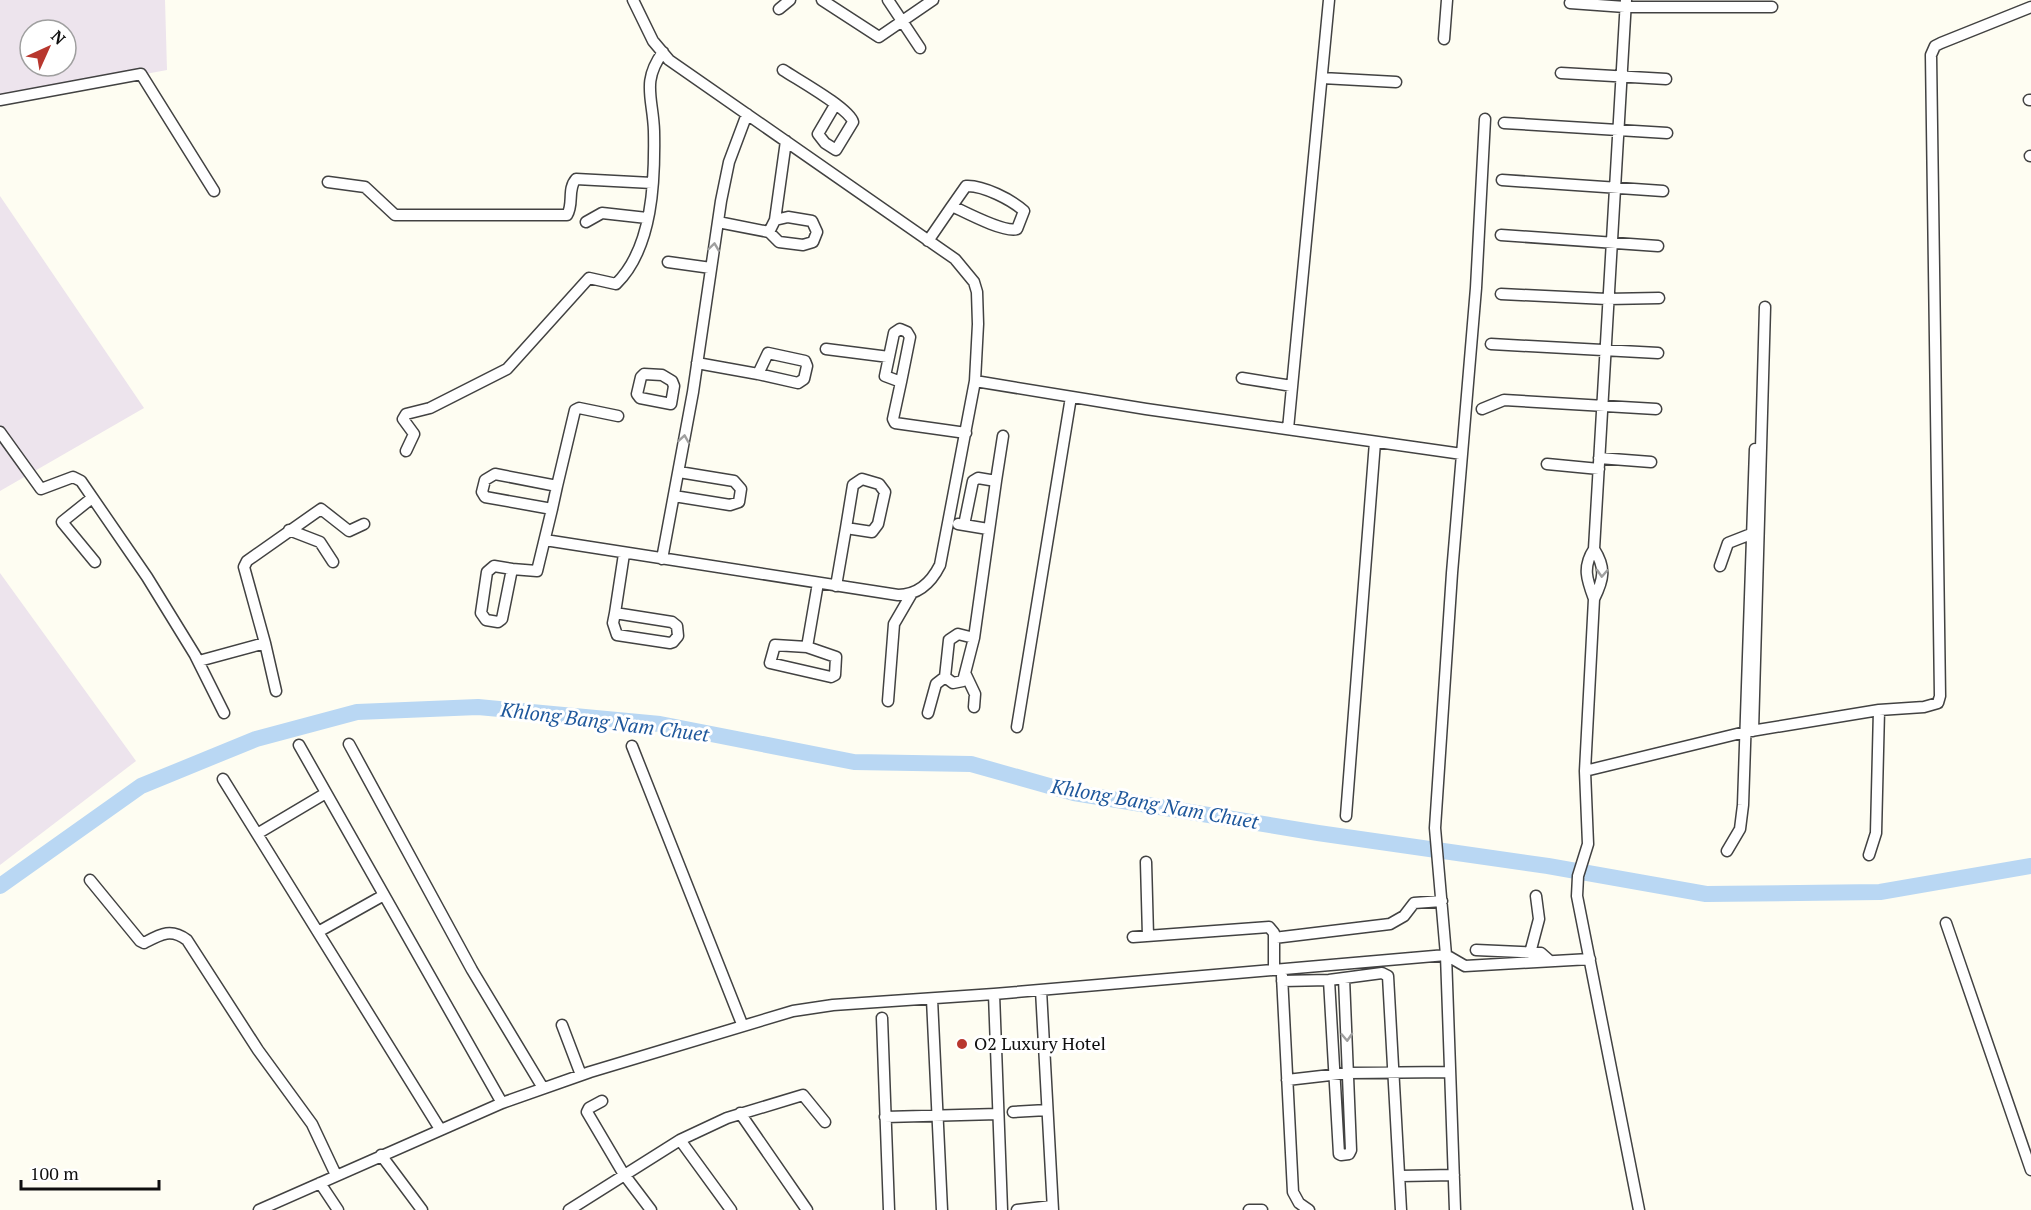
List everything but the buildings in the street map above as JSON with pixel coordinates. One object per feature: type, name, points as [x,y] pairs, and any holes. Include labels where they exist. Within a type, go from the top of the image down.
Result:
[{"type":"street","points":[[545,540],[898,596],[912,593],[934,578],[940,566],[950,523],[975,381],[978,319],[974,282],[955,259],[669,60],[653,41],[633,0]]},
{"type":"street","points":[[779,9],[789,0]]},
{"type":"street","points":[[822,0],[879,37],[933,0]]},
{"type":"street","points":[[888,0],[920,48]]},
{"type":"street","points":[[1288,429],[1329,0]]},
{"type":"street","points":[[1444,39],[1447,0]]},
{"type":"street","points":[[1570,3],[1733,3],[1772,7]]},
{"type":"street","points":[[1594,599],[1586,575],[1588,557],[1594,549],[1606,299],[1625,4]]},
{"type":"street","points":[[1585,771],[1749,731],[1879,710],[1924,707],[1938,703],[1940,696],[1931,55],[1935,46],[1941,43],[2031,7]]},
{"type":"street","points":[[406,451],[414,439],[403,419],[406,414],[430,408],[507,369],[589,278],[616,284],[634,260],[646,218],[652,183],[654,130],[650,72],[663,52]]},
{"type":"street","points":[[783,70],[852,117],[853,122],[825,168]]},
{"type":"street","points":[[1561,73],[1666,79]]},
{"type":"street","points":[[0,100],[141,74],[214,191]]},
{"type":"street","points":[[1322,78],[1395,82]]},
{"type":"street","points":[[835,105],[818,134],[825,143],[836,150]]},
{"type":"street","points":[[662,559],[679,472],[729,162],[747,114]]},
{"type":"street","points":[[1455,1210],[1447,956],[1435,828],[1476,288],[1485,119]]},
{"type":"street","points":[[1504,123],[1667,133]]},
{"type":"street","points":[[769,232],[775,220],[786,141]]},
{"type":"street","points":[[328,182],[365,187],[395,215],[492,216],[567,215],[570,211],[572,185],[576,178],[652,183]]},
{"type":"street","points":[[1502,180],[1663,191]]},
{"type":"street","points":[[928,241],[951,206],[966,186],[972,186],[1024,211],[1020,225],[1012,231],[951,206]]},
{"type":"street","points":[[586,222],[602,213],[646,218]]},
{"type":"street","points":[[718,222],[769,232],[779,242],[809,245],[816,237],[816,224],[812,221],[788,217],[775,220]]},
{"type":"street","points":[[1501,236],[1658,246]]},
{"type":"street","points":[[668,262],[711,268]]},
{"type":"street","points":[[1501,294],[1606,299],[1659,298]]},
{"type":"street","points":[[1727,851],[1742,822],[1749,731],[1765,307]]},
{"type":"street","points":[[901,382],[885,376],[894,333],[900,330],[907,332],[910,337],[901,382],[893,419],[895,423],[966,432]]},
{"type":"street","points":[[1491,344],[1604,352],[1658,353]]},
{"type":"street","points":[[826,349],[889,357]]},
{"type":"street","points":[[697,363],[758,374]]},
{"type":"street","points":[[1242,378],[1292,386]]},
{"type":"street","points":[[975,381],[1462,454]]},
{"type":"street","points":[[1017,727],[1071,397]]},
{"type":"street","points":[[1482,409],[1504,400],[1656,409]]},
{"type":"street","points":[[671,405],[689,410]]},
{"type":"street","points":[[512,569],[502,619],[498,622],[486,620],[481,613],[487,572],[494,566],[537,571],[575,410],[579,408],[618,416]]},
{"type":"street","points":[[0,432],[41,489],[78,478],[147,577],[199,661],[224,713]]},
{"type":"street","points":[[945,677],[947,681],[960,683],[966,675],[974,638],[1003,436]]},
{"type":"street","points":[[1346,816],[1375,442]]},
{"type":"street","points":[[1749,731],[1751,534],[1755,448]]},
{"type":"street","points":[[1547,464],[1651,462]]},
{"type":"street","points":[[674,496],[730,505],[739,502],[741,489],[734,481],[679,472]]},
{"type":"street","points":[[552,509],[485,496],[483,486],[488,476],[495,474],[557,486]]},
{"type":"street","points":[[964,525],[973,481],[978,478],[996,481]]},
{"type":"street","points":[[836,586],[846,528],[856,481],[868,480],[879,484],[885,492],[875,528],[872,532],[846,528]]},
{"type":"street","points":[[92,498],[62,522],[95,562]]},
{"type":"street","points":[[276,691],[244,567],[247,561],[321,509],[349,531],[364,524]]},
{"type":"street","points":[[950,523],[988,529]]},
{"type":"street","points":[[289,530],[320,542],[333,562]]},
{"type":"street","points":[[1720,566],[1728,543],[1751,534]]},
{"type":"street","points":[[1594,549],[1602,562],[1603,570],[1602,581],[1594,599],[1585,771],[1588,844],[1578,876],[1577,896],[1639,1210]]},
{"type":"street","points":[[615,613],[672,622],[677,626],[678,636],[674,642],[669,643],[617,635],[613,623],[624,554]]},
{"type":"street","points":[[807,647],[818,583]]},
{"type":"street","points":[[888,701],[894,624],[912,593]]},
{"type":"street","points":[[928,713],[936,684],[945,677],[950,640],[958,634],[974,638]]},
{"type":"street","points":[[199,661],[265,643]]},
{"type":"street","points":[[775,645],[807,647],[836,657],[835,675],[831,677],[770,663],[775,645]]},
{"type":"street","points":[[966,675],[975,694],[974,707]]},
{"type":"street","points":[[1869,855],[1876,833],[1879,710]]},
{"type":"street","points":[[349,744],[472,970],[543,1089]]},
{"type":"street","points":[[299,745],[502,1103]]},
{"type":"street","points":[[632,746],[742,1024]]},
{"type":"street","points":[[223,779],[440,1129]]},
{"type":"street","points":[[257,834],[326,793]]},
{"type":"street","points":[[1146,862],[1148,936]]},
{"type":"street","points":[[90,879],[140,941],[144,943],[166,932],[177,933],[187,940],[258,1050],[312,1124],[336,1176]]},
{"type":"street","points":[[318,932],[384,894]]},
{"type":"street","points":[[1530,953],[1539,919],[1536,896]]},
{"type":"street","points":[[1274,938],[1390,924],[1404,916],[1414,903],[1442,901]]},
{"type":"street","points":[[1946,923],[2031,1170]]},
{"type":"street","points":[[1133,938],[1269,927],[1272,929],[1280,974],[1293,1192],[1299,1203],[1309,1210]]},
{"type":"street","points":[[1476,950],[1546,955],[1550,961]]},
{"type":"street","points":[[259,1210],[502,1103],[581,1075],[742,1024],[793,1011],[833,1005],[1280,974],[1447,956],[1461,965],[1590,959]]},
{"type":"street","points":[[1280,974],[1329,980],[1382,974],[1388,976],[1401,1210]]},
{"type":"street","points":[[1329,980],[1339,1154],[1341,1155],[1349,1154],[1351,1150],[1344,978]]},
{"type":"street","points":[[1017,1210],[1052,1208],[1041,990]]},
{"type":"street","points":[[994,994],[1002,1210]]},
{"type":"street","points":[[932,999],[942,1210]]},
{"type":"street","points":[[882,1018],[889,1210]]},
{"type":"street","points":[[562,1025],[581,1075]]},
{"type":"street","points":[[1287,1080],[1348,1073],[1450,1072]]},
{"type":"street","points":[[570,1210],[623,1173],[680,1140],[740,1113],[803,1095],[825,1122]]},
{"type":"street","points":[[602,1101],[589,1108],[587,1112],[623,1173],[651,1210]]},
{"type":"street","points":[[1013,1112],[1047,1110]]},
{"type":"street","points":[[740,1113],[807,1210]]},
{"type":"street","points":[[885,1117],[998,1114]]},
{"type":"street","points":[[680,1140],[731,1210]]},
{"type":"street","points":[[381,1155],[422,1210]]},
{"type":"street","points":[[1400,1176],[1454,1175]]},
{"type":"street","points":[[320,1183],[338,1210]]},
{"type":"street","points":[[1249,1210],[1262,1210]]},
{"type":"shaded area","points":[[0,0],[165,0],[167,70],[0,101]]},
{"type":"shaded area","points":[[0,196],[144,408],[0,491]]},
{"type":"shaded area","points":[[0,573],[136,761],[0,865]]},
{"type":"waterway","name":"Khlong Bang Nam Chuet","points":[[0,886],[141,786],[256,739],[357,712],[478,707],[660,724],[854,762],[971,764],[1074,793],[1318,833],[1548,866],[1706,894],[1880,892],[2031,866]]},
{"type":"place","name":"O2 Luxury Hotel","points":[[962,1044]]}]
